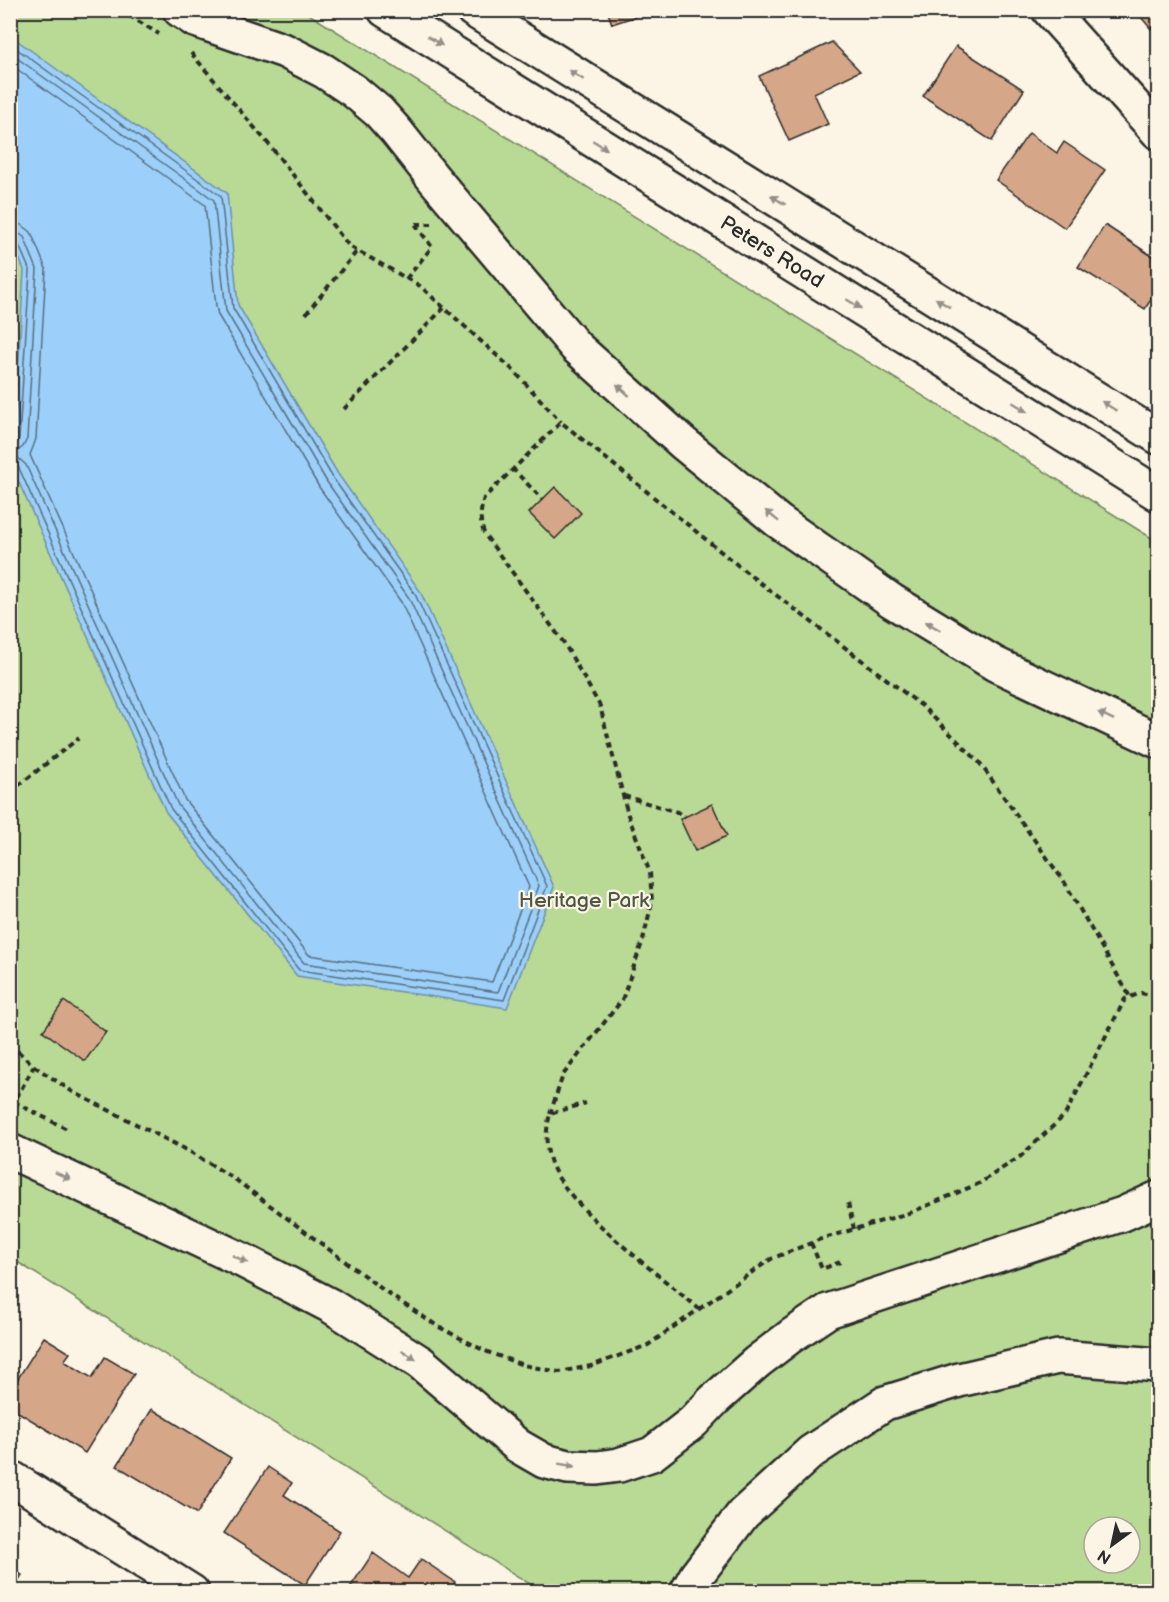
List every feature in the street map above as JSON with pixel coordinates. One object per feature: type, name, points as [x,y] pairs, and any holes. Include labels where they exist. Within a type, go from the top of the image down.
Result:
[{"type":"main road","name":"Peters Road","points":[[385,10],[1158,494]]},
{"type":"main road","points":[[472,10],[1158,437]]},
{"type":"main road","points":[[1049,10],[1158,132]]},
{"type":"main road","points":[[173,24],[195,20],[285,51],[324,71],[354,91],[380,112],[576,347],[683,443],[778,521],[892,601],[995,664],[1158,741]]},
{"type":"main road","points":[[10,1151],[244,1261],[331,1306],[421,1363],[518,1446],[544,1461],[568,1467],[619,1466],[652,1454],[693,1422],[757,1362],[828,1311],[1123,1214],[1158,1198]]},
{"type":"main road","points":[[687,1592],[743,1514],[811,1452],[885,1403],[959,1380],[1058,1357],[1158,1365]]},
{"type":"main road","points":[[10,1478],[192,1592]]},
{"type":"path","points":[[120,10],[173,24]]},
{"type":"path","points":[[185,49],[194,55],[272,147],[349,246],[420,286],[514,371],[561,422],[751,576],[922,706],[979,762],[1065,883],[1130,997]]},
{"type":"path","points":[[406,279],[432,247],[415,224]]},
{"type":"path","points":[[306,314],[357,251]]},
{"type":"path","points":[[344,409],[444,308]]},
{"type":"path","points":[[561,422],[484,498],[480,510],[481,527],[564,643],[600,706],[628,815],[650,873],[652,902],[643,940],[622,1000],[564,1075],[550,1114],[546,1138],[550,1160],[558,1179],[597,1222],[699,1309]]},
{"type":"path","points":[[512,468],[543,500]]},
{"type":"path","points":[[10,792],[79,738]]},
{"type":"path","points":[[624,796],[677,812],[685,817]]},
{"type":"path","points":[[10,1044],[34,1066],[73,1092],[189,1151],[236,1180],[390,1295],[439,1327],[485,1351],[523,1365],[559,1372],[591,1366],[648,1346],[771,1259],[811,1243],[912,1212],[980,1182],[1021,1156],[1065,1114],[1125,999],[1141,993],[1158,997]]},
{"type":"path","points":[[34,1066],[14,1102],[69,1130]]},
{"type":"path","points":[[550,1114],[586,1103]]},
{"type":"path","points":[[848,1203],[854,1229]]},
{"type":"path","points":[[811,1243],[822,1269],[843,1261]]},
{"type":"green space","name":"Heritage Park","points":[[10,11],[304,11],[1158,542],[1158,1591],[541,1591],[11,1258]]},
{"type":"water","points":[[11,36],[227,193],[238,305],[338,474],[420,591],[554,887],[507,1008],[297,976],[166,812],[12,467],[24,270],[11,239]]},
{"type":"building","points":[[607,10],[655,10],[612,24]]},
{"type":"building","points":[[1135,10],[1158,10],[1158,23],[1151,29]]},
{"type":"building","points":[[832,42],[860,71],[814,93],[828,124],[789,141],[759,76]]},
{"type":"building","points":[[956,46],[1024,90],[992,141],[923,96]]},
{"type":"building","points":[[1029,133],[1057,153],[1064,142],[1105,170],[1065,228],[996,180]]},
{"type":"building","points":[[1105,225],[1158,260],[1158,288],[1145,309],[1078,267]]},
{"type":"building","points":[[555,487],[581,513],[555,539],[529,513]]},
{"type":"building","points":[[712,804],[727,836],[695,851],[680,819]]},
{"type":"building","points":[[64,1001],[106,1032],[85,1061],[43,1031]]},
{"type":"building","points":[[44,1337],[70,1353],[64,1361],[92,1378],[105,1357],[134,1374],[85,1453],[10,1407],[10,1391]]},
{"type":"building","points":[[152,1409],[231,1458],[197,1514],[117,1466]]},
{"type":"building","points":[[268,1467],[292,1483],[284,1495],[340,1531],[305,1585],[224,1533]]},
{"type":"building","points":[[373,1553],[408,1578],[421,1559],[455,1582],[448,1592],[347,1592]]},
{"type":"building","points":[[10,1568],[22,1575],[11,1592],[10,1592]]}]
